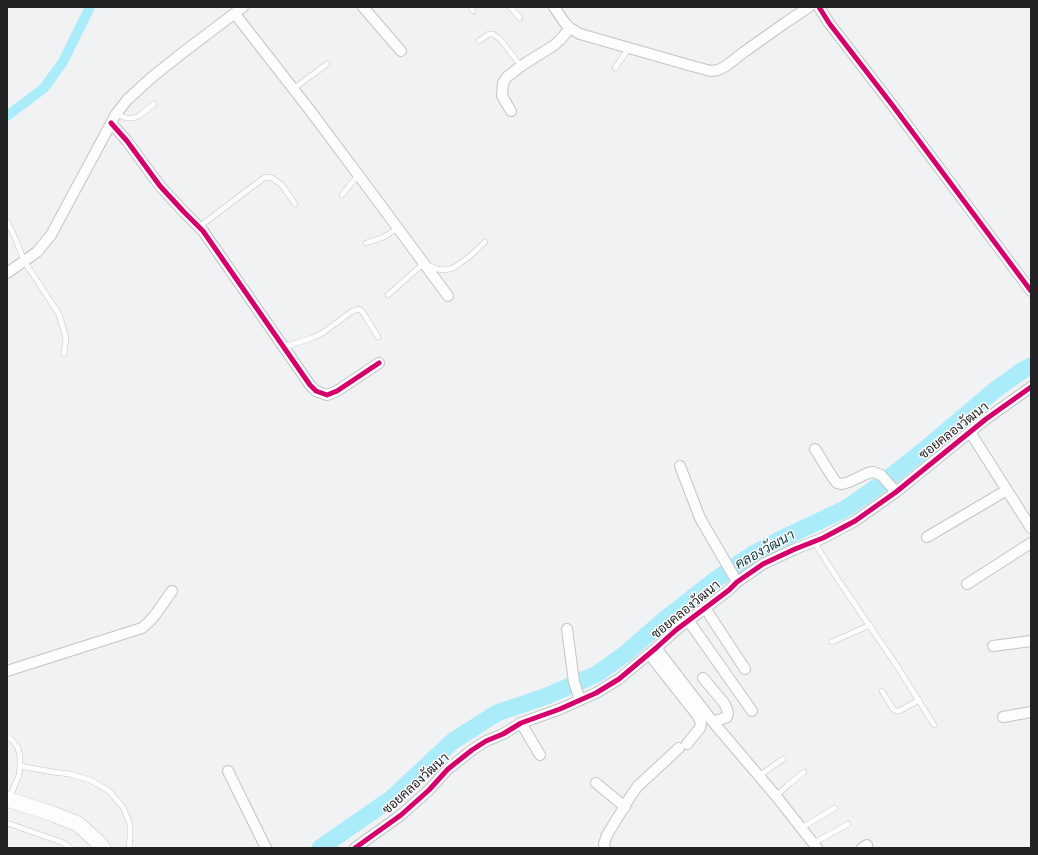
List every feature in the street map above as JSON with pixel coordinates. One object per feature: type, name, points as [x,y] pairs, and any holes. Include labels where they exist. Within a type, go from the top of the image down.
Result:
[{"type":"main road","points":[[8,800],[53,814],[78,824],[103,848]]},
{"type":"street","points":[[363,7],[401,52]]},
{"type":"street","points":[[554,7],[565,23],[580,34],[711,70],[718,70],[726,66],[809,7]]},
{"type":"street","points":[[819,7],[829,23],[1031,291]]},
{"type":"street","points":[[7,273],[37,252],[51,235],[114,118],[127,100],[180,54],[240,9],[293,89],[448,296]]},
{"type":"street","points":[[511,111],[502,96],[503,83],[507,76],[553,46],[570,28]]},
{"type":"street","points":[[114,118],[127,141],[160,186],[203,231],[310,385],[316,391],[327,395],[338,391],[379,363]]},
{"type":"street","name":"ซอยคลองวัฒนา","points":[[356,848],[400,815],[429,790],[448,769],[472,750],[521,723],[560,709],[579,697],[596,693],[619,679],[688,620],[729,590],[735,579],[764,564],[823,538],[855,521],[892,489],[970,432],[986,418],[1031,387]]},
{"type":"street","points":[[970,432],[1031,528]]},
{"type":"street","points":[[815,449],[833,478],[838,483],[842,484],[849,482],[873,472],[881,475],[892,489]]},
{"type":"street","points":[[680,466],[700,518],[735,579]]},
{"type":"street","points":[[927,537],[1007,490]]},
{"type":"street","points":[[966,584],[1031,543]]},
{"type":"street","points":[[7,671],[142,628],[155,615],[172,591]]},
{"type":"street","points":[[705,608],[745,668]]},
{"type":"street","points":[[688,620],[752,711]]},
{"type":"street","points":[[567,629],[574,682],[579,697]]},
{"type":"street","points":[[993,646],[1031,642]]},
{"type":"street","points":[[653,651],[776,796],[816,846]]},
{"type":"street","points":[[605,848],[604,844],[607,835],[638,786],[683,746],[700,728],[701,722],[698,715],[653,651]]},
{"type":"street","points":[[703,678],[724,703],[727,709],[727,717],[713,722]]},
{"type":"street","points":[[1003,717],[1031,712]]},
{"type":"street","points":[[521,723],[540,755]]},
{"type":"street","points":[[228,771],[266,848]]},
{"type":"street","points":[[596,783],[624,807]]},
{"type":"lane","points":[[510,7],[520,18]]},
{"type":"lane","points":[[479,41],[489,34],[493,34],[500,39],[521,66]]},
{"type":"lane","points":[[615,68],[629,48]]},
{"type":"lane","points":[[293,89],[327,64]]},
{"type":"lane","points":[[114,118],[134,118],[139,116],[154,104]]},
{"type":"lane","points":[[342,194],[358,175]]},
{"type":"lane","points":[[199,228],[265,178],[272,178],[282,185],[295,204]]},
{"type":"lane","points":[[7,221],[24,261],[59,314],[66,338],[64,354]]},
{"type":"lane","points":[[366,243],[384,237],[398,228]]},
{"type":"lane","points":[[388,295],[424,263],[437,269],[445,270],[453,268],[486,242]]},
{"type":"lane","points":[[284,347],[312,338],[324,332],[351,312],[358,309],[362,311],[378,337]]},
{"type":"lane","points":[[814,542],[934,724]]},
{"type":"lane","points":[[832,642],[870,625]]},
{"type":"lane","points":[[882,691],[893,709],[896,711],[899,711],[919,700]]},
{"type":"lane","points":[[7,736],[18,748],[20,757],[19,775],[8,800]]},
{"type":"lane","points":[[759,776],[783,759]]},
{"type":"lane","points":[[20,766],[70,774],[90,780],[109,791],[123,807],[130,824],[129,848]]},
{"type":"lane","points":[[776,796],[804,772]]},
{"type":"lane","points":[[801,828],[836,808]]},
{"type":"lane","points":[[7,823],[64,843],[70,848]]},
{"type":"lane","points":[[816,846],[848,824]]},
{"type":"waterway","points":[[7,116],[44,88],[63,62],[90,7]]},
{"type":"waterway","name":"คลองวัฒนา","points":[[320,848],[392,798],[453,741],[497,713],[547,696],[597,674],[625,654],[664,620],[715,580],[753,554],[845,509],[881,484],[923,451],[995,390],[1031,366]]},
{"type":"cycle path","points":[[819,7],[829,23],[1031,291]]},
{"type":"cycle path","points":[[111,123],[127,141],[160,186],[203,231],[310,385],[316,391],[327,395],[337,391],[379,363]]},
{"type":"cycle path","points":[[355,848],[401,815],[429,790],[448,769],[472,750],[521,723],[560,709],[596,693],[619,679],[676,630],[729,590],[737,582],[763,564],[823,538],[855,521],[896,492],[986,419],[1031,387]]}]
